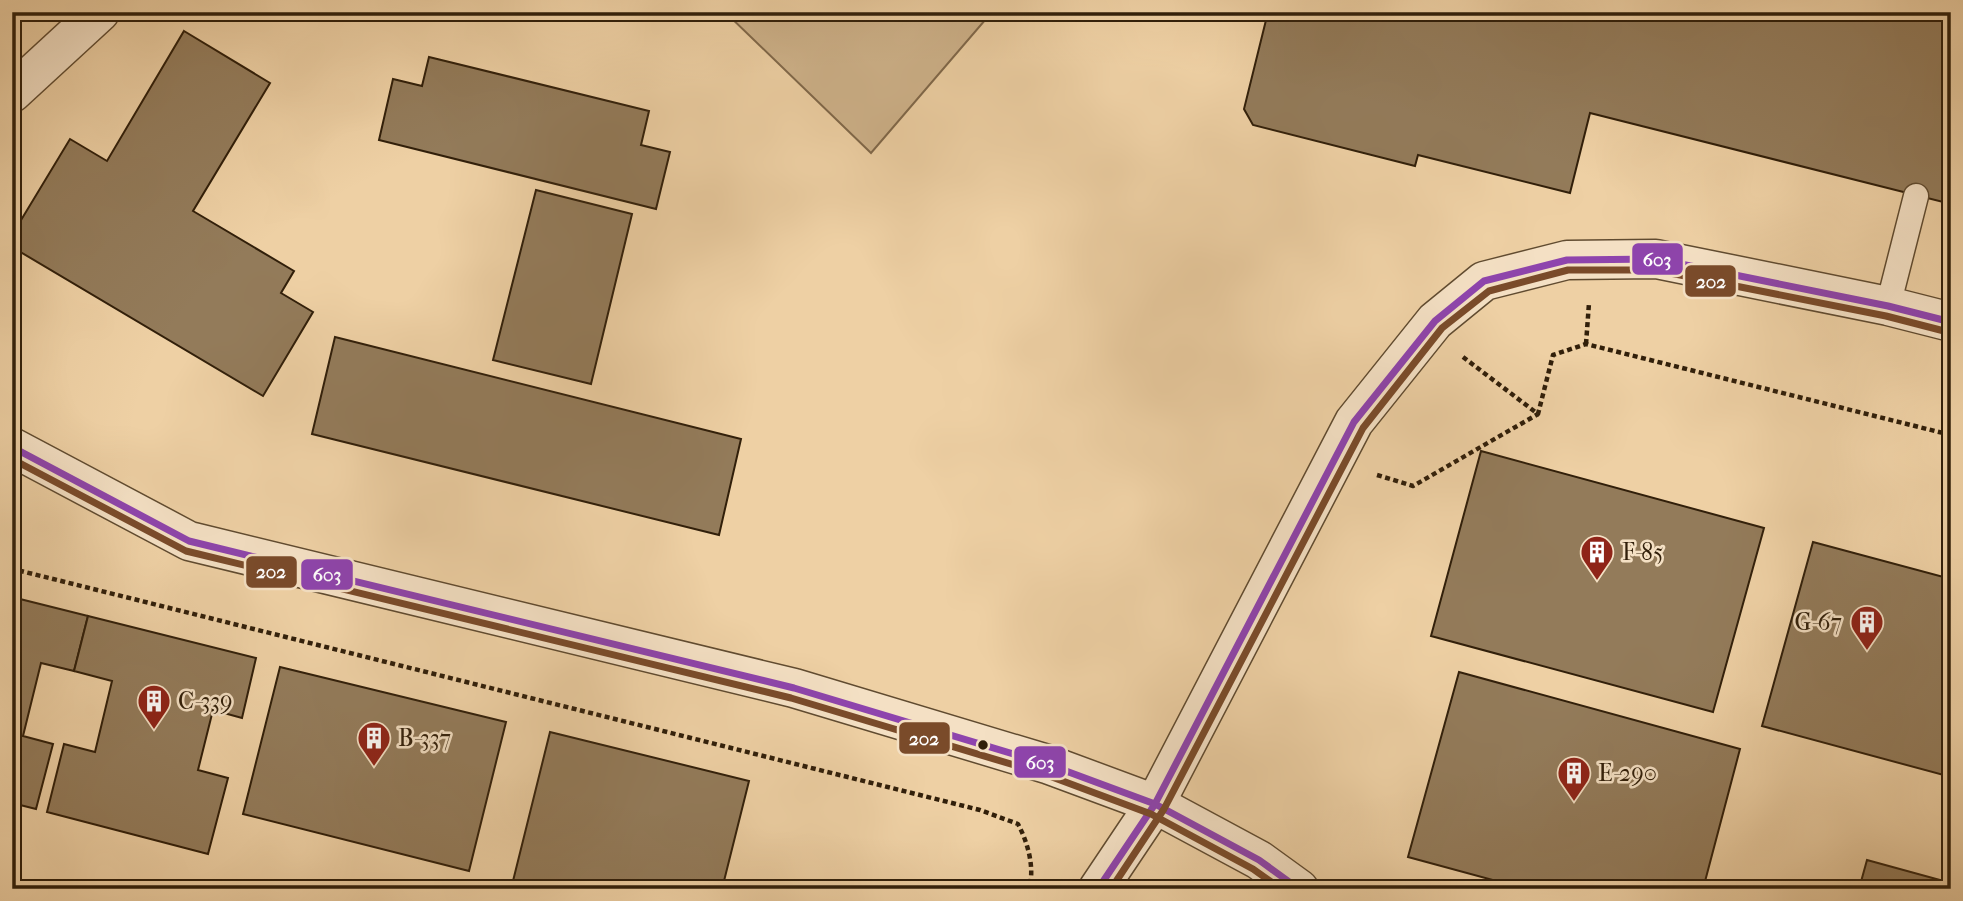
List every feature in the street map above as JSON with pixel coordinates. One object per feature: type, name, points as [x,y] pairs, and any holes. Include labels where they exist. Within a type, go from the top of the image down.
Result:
[{"type":"street","points":[[12,93],[100,12]]},
{"type":"street","points":[[1098,889],[1155,804],[1354,422],[1434,321],[1484,281],[1567,260],[1656,259],[1888,306],[1951,322]]},
{"type":"street","points":[[12,447],[189,541],[794,688],[1047,764],[1155,804],[1259,860],[1299,889]]},
{"type":"lane","points":[[1888,306],[1916,196]]},
{"type":"path","points":[[1586,344],[1590,296]]},
{"type":"path","points":[[1372,474],[1413,486],[1538,414],[1553,355],[1586,344],[1951,435]]},
{"type":"path","points":[[1462,356],[1538,414]]},
{"type":"path","points":[[14,568],[979,810],[1018,824],[1026,840],[1030,860],[1029,889]]},
{"type":"shaded area","points":[[725,12],[992,12],[871,153]]},
{"type":"building","points":[[1268,12],[1951,14],[1951,204],[1590,113],[1570,193],[1418,155],[1415,166],[1253,125],[1244,109]]},
{"type":"building","points":[[184,31],[270,83],[193,211],[294,271],[281,293],[313,312],[263,396],[12,247],[12,235],[70,139],[107,161]]},
{"type":"building","points":[[429,57],[649,111],[641,145],[670,152],[656,209],[379,140],[393,79],[422,86]]},
{"type":"building","points":[[536,190],[632,214],[591,384],[493,360]]},
{"type":"building","points":[[335,337],[741,439],[719,535],[312,434]]},
{"type":"building","name":"F-85","points":[[1481,451],[1764,528],[1713,712],[1431,636]]},
{"type":"building","name":"G-67","points":[[1813,542],[1951,579],[1951,777],[1762,726]]},
{"type":"building","points":[[12,597],[88,616],[74,671],[41,663],[23,736],[53,744],[36,809],[12,803]]},
{"type":"building","name":"C-339","points":[[88,616],[256,658],[242,718],[213,710],[198,770],[228,778],[208,854],[47,812],[64,744],[95,752],[112,681],[74,671]]},
{"type":"building","name":"B-337","points":[[280,667],[506,722],[469,871],[243,814]]},
{"type":"building","name":"E-290","points":[[1459,672],[1740,749],[1703,889],[1526,889],[1408,857]]},
{"type":"building","points":[[550,732],[749,781],[722,889],[511,889]]},
{"type":"building","points":[[1867,860],[1951,883],[1951,889],[1859,889]]},
{"type":"transit line","name":"603","points":[[1098,889],[1155,804],[1354,422],[1435,321],[1484,281],[1567,260],[1656,259],[1888,306],[1951,322]]},
{"type":"transit line","name":"202","points":[[1111,889],[1164,809],[1363,428],[1442,328],[1489,291],[1568,270],[1655,270],[1886,316],[1948,332]]},
{"type":"transit line","name":"603","points":[[12,447],[189,541],[794,688],[1047,764],[1155,804],[1259,860],[1299,889]]},
{"type":"transit line","name":"202","points":[[12,459],[186,551],[791,698],[1044,774],[1151,814],[1253,869],[1281,889]]},
{"type":"place","name":"F-85","points":[[1597,582]]},
{"type":"place","name":"G-67","points":[[1867,652]]},
{"type":"place","name":"C-339","points":[[154,731]]},
{"type":"place","name":"B-337","points":[[374,768]]},
{"type":"place","name":"E-290","points":[[1574,803]]}]
